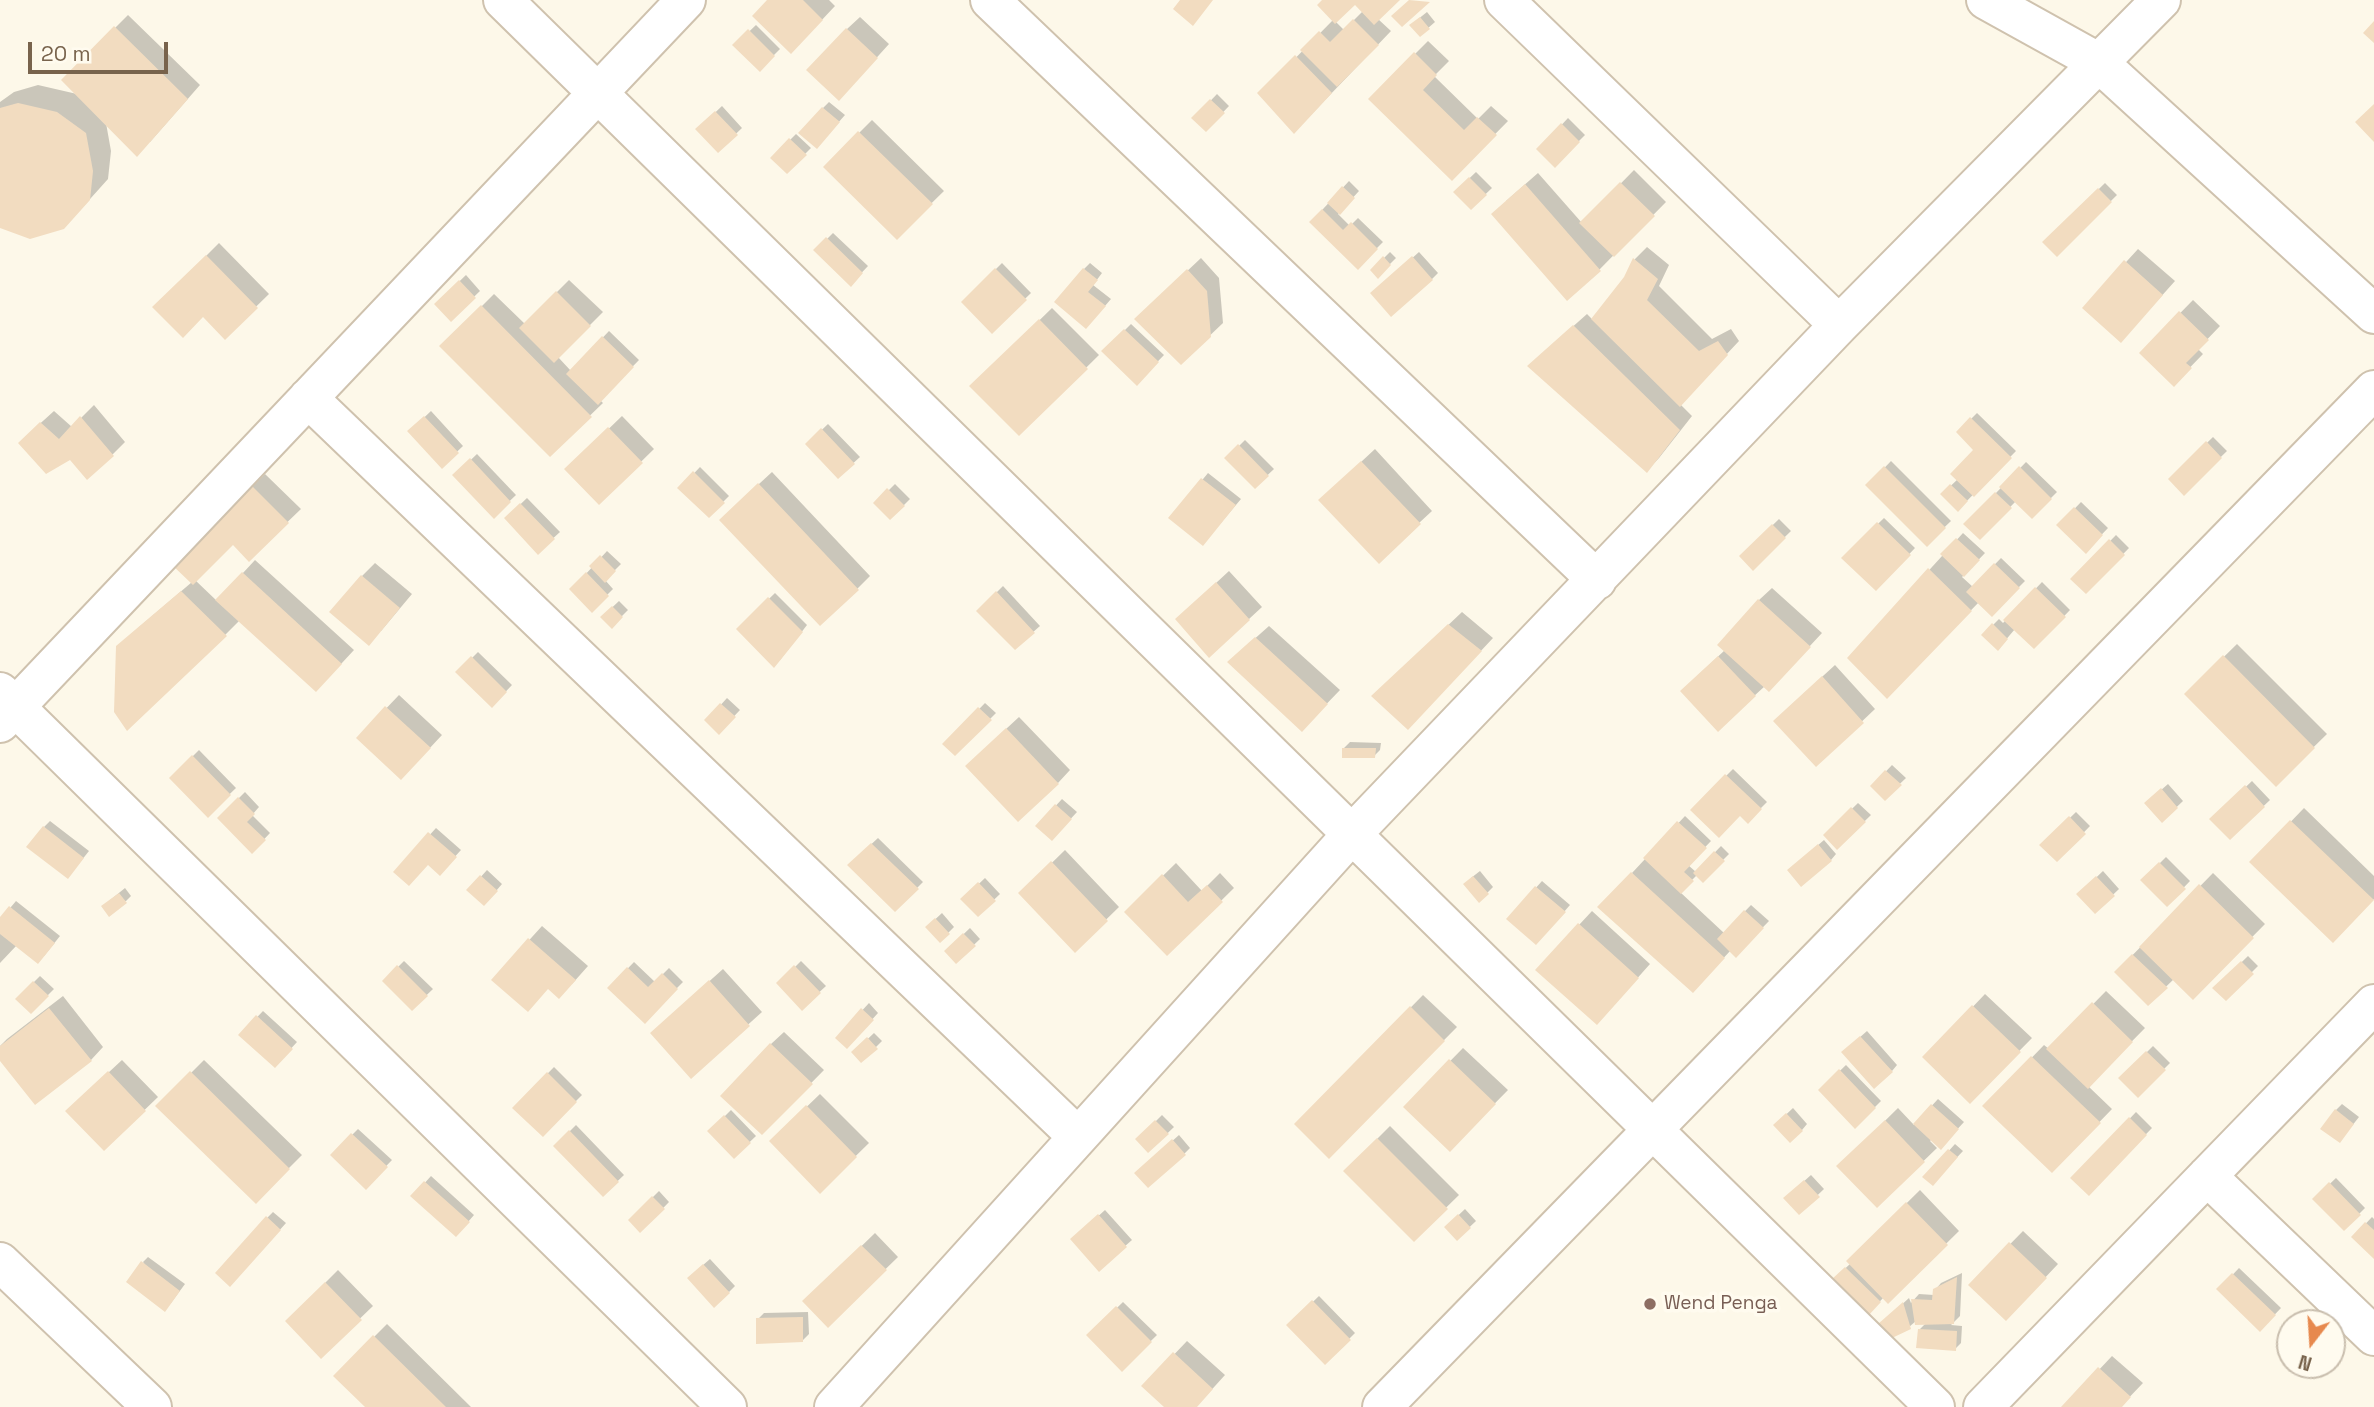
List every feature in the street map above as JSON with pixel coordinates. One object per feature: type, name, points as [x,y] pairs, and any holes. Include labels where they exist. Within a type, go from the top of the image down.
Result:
[{"type":"street","points":[[503,0],[1935,1407]]},
{"type":"street","points":[[686,0],[308,398],[5,707],[727,1407]]},
{"type":"street","points":[[990,0],[1597,580]]},
{"type":"street","points":[[1504,0],[1839,325]]},
{"type":"street","points":[[1986,0],[2098,62],[2374,314]]},
{"type":"street","points":[[834,1407],[1353,833],[1839,325],[2161,0]]},
{"type":"street","points":[[1382,1407],[2374,390]]},
{"type":"street","points":[[308,398],[1078,1137]]},
{"type":"street","points":[[1983,1407],[2374,1004]]},
{"type":"street","points":[[2207,1176],[2374,1336]]},
{"type":"street","points":[[0,1262],[152,1407]]},
{"type":"building","points":[[767,0],[803,0],[823,20],[791,54],[752,16]]},
{"type":"building","points":[[1180,0],[1213,0],[1193,26],[1173,9]]},
{"type":"building","points":[[1322,0],[1400,0],[1374,25],[1355,5],[1335,24],[1317,5]]},
{"type":"building","points":[[1409,0],[1430,2],[1402,27],[1391,16]]},
{"type":"building","points":[[1420,17],[1430,29],[1420,37],[1409,25]]},
{"type":"building","points":[[1353,19],[1379,45],[1337,87],[1300,50],[1319,31],[1330,42]]},
{"type":"building","points":[[2374,21],[2374,43],[2363,33]]},
{"type":"building","points":[[114,26],[188,99],[137,157],[61,80]]},
{"type":"building","points":[[846,28],[878,58],[839,101],[806,70]]},
{"type":"building","points":[[748,29],[775,56],[760,72],[732,45]]},
{"type":"building","points":[[1414,52],[1437,75],[1423,90],[1464,130],[1477,117],[1497,135],[1452,181],[1368,99]]},
{"type":"building","points":[[1295,55],[1332,93],[1294,134],[1257,93]]},
{"type":"building","points":[[1210,99],[1225,113],[1206,132],[1191,118]]},
{"type":"building","points":[[18,103],[57,112],[86,133],[93,171],[90,200],[64,229],[30,239],[0,228],[0,108]]},
{"type":"building","points":[[2374,104],[2374,142],[2355,122]]},
{"type":"building","points":[[822,107],[840,122],[817,149],[798,133]]},
{"type":"building","points":[[715,111],[738,135],[718,153],[695,129]]},
{"type":"building","points":[[1561,123],[1580,142],[1555,168],[1536,149]]},
{"type":"building","points":[[858,131],[933,204],[897,240],[823,167]]},
{"type":"building","points":[[789,138],[807,155],[787,174],[770,158]]},
{"type":"building","points":[[1469,177],[1487,195],[1471,210],[1453,192]]},
{"type":"building","points":[[1620,182],[1655,216],[1614,257],[1579,223]]},
{"type":"building","points":[[1525,184],[1601,271],[1567,301],[1491,214]]},
{"type":"building","points":[[1342,186],[1355,198],[1340,215],[1327,203]]},
{"type":"building","points":[[2098,188],[2112,202],[2057,257],[2042,242]]},
{"type":"building","points":[[1322,209],[1343,230],[1351,222],[1378,249],[1358,270],[1309,222]]},
{"type":"building","points":[[826,237],[863,273],[851,287],[813,250]]},
{"type":"building","points":[[206,255],[258,308],[225,340],[203,317],[183,338],[152,307]]},
{"type":"building","points":[[1383,256],[1391,265],[1378,279],[1370,270]]},
{"type":"building","points":[[1412,256],[1433,280],[1391,317],[1370,293]]},
{"type":"building","points":[[1633,258],[1658,279],[1647,300],[1699,351],[1718,341],[1728,355],[1680,407],[1591,319],[1624,277]]},
{"type":"building","points":[[2124,260],[2163,295],[2121,343],[2082,308]]},
{"type":"building","points":[[995,268],[1027,300],[992,334],[961,302]]},
{"type":"building","points":[[1083,268],[1098,280],[1088,292],[1106,306],[1086,329],[1054,302]]},
{"type":"building","points":[[1187,269],[1207,291],[1211,337],[1181,365],[1134,319]]},
{"type":"building","points":[[459,280],[476,298],[451,322],[434,304]]},
{"type":"building","points":[[556,291],[591,326],[554,363],[519,328]]},
{"type":"building","points":[[481,305],[592,417],[550,457],[439,346]]},
{"type":"building","points":[[2179,311],[2209,340],[2186,363],[2192,368],[2174,387],[2139,353]]},
{"type":"building","points":[[1039,319],[1088,369],[1019,436],[969,386]]},
{"type":"building","points":[[1573,325],[1680,430],[1647,473],[1527,366]]},
{"type":"building","points":[[1124,329],[1159,362],[1137,386],[1101,351]]},
{"type":"building","points":[[602,336],[634,367],[598,405],[566,374]]},
{"type":"building","points":[[80,416],[114,456],[87,480],[70,460],[46,474],[18,443],[40,422],[59,439]]},
{"type":"building","points":[[424,416],[459,453],[442,469],[407,431]]},
{"type":"building","points":[[1970,417],[2012,458],[1974,497],[1950,474],[1973,450],[1956,432]]},
{"type":"building","points":[[608,427],[643,463],[599,505],[564,469]]},
{"type":"building","points":[[821,428],[855,464],[838,479],[805,444]]},
{"type":"building","points":[[2206,441],[2222,458],[2184,496],[2168,479]]},
{"type":"building","points":[[1238,444],[1269,476],[1255,489],[1224,458]]},
{"type":"building","points":[[470,458],[511,502],[494,519],[452,475]]},
{"type":"building","points":[[1361,461],[1421,524],[1379,564],[1318,500]]},
{"type":"building","points":[[1884,466],[1946,528],[1927,547],[1865,485]]},
{"type":"building","points":[[2019,466],[2052,499],[2032,519],[1999,487]]},
{"type":"building","points":[[693,471],[725,503],[709,518],[677,488]]},
{"type":"building","points":[[1201,478],[1236,505],[1203,546],[1168,518]]},
{"type":"building","points":[[758,483],[859,590],[820,626],[719,520]]},
{"type":"building","points":[[1950,484],[1968,501],[1958,512],[1940,494]]},
{"type":"building","points":[[251,485],[289,523],[249,562],[233,545],[193,585],[171,564]]},
{"type":"building","points":[[887,488],[905,506],[890,520],[873,503]]},
{"type":"building","points":[[1995,492],[2012,508],[1980,540],[1963,524]]},
{"type":"building","points":[[520,503],[555,539],[538,555],[504,518]]},
{"type":"building","points":[[2074,507],[2103,535],[2086,554],[2056,525]]},
{"type":"building","points":[[1877,522],[1911,555],[1876,591],[1841,558]]},
{"type":"building","points":[[1772,524],[1786,538],[1753,571],[1739,556]]},
{"type":"building","points":[[1956,538],[1980,560],[1964,577],[1940,554]]},
{"type":"building","points":[[2109,539],[2125,555],[2086,594],[2070,579]]},
{"type":"building","points":[[600,555],[616,571],[605,583],[589,566]]},
{"type":"building","points":[[1994,563],[2020,588],[1992,617],[1966,592]]},
{"type":"building","points":[[1928,568],[1972,611],[1887,699],[1847,658]]},
{"type":"building","points":[[242,572],[342,664],[316,692],[215,600]]},
{"type":"building","points":[[586,572],[609,596],[592,613],[569,589]]},
{"type":"building","points":[[361,575],[400,608],[369,646],[329,612]]},
{"type":"building","points":[[1216,582],[1250,620],[1209,658],[1175,619]]},
{"type":"building","points":[[2035,587],[2066,617],[2034,649],[2003,620]]},
{"type":"building","points":[[181,591],[227,636],[127,731],[114,712],[116,646]]},
{"type":"building","points":[[996,591],[1035,633],[1015,650],[976,611]]},
{"type":"building","points":[[768,597],[803,632],[774,668],[736,629]]},
{"type":"building","points":[[1758,599],[1811,647],[1769,692],[1717,645]]},
{"type":"building","points":[[612,606],[623,617],[612,629],[600,617]]},
{"type":"building","points":[[1992,623],[2008,639],[1998,651],[1981,635]]},
{"type":"building","points":[[1448,624],[1482,651],[1408,730],[1371,696]]},
{"type":"building","points":[[1255,637],[1328,704],[1302,732],[1227,662]]},
{"type":"building","points":[[2223,655],[2315,748],[2276,787],[2184,694]]},
{"type":"building","points":[[471,656],[507,692],[492,708],[455,672]]},
{"type":"building","points":[[1718,656],[1756,696],[1718,732],[1680,691]]},
{"type":"building","points":[[1822,676],[1864,723],[1816,767],[1773,721]]},
{"type":"building","points":[[720,703],[736,717],[719,735],[704,720]]},
{"type":"building","points":[[385,706],[431,748],[401,780],[356,738]]},
{"type":"building","points":[[978,707],[992,720],[955,756],[942,744]]},
{"type":"building","points":[[1006,728],[1059,784],[1018,822],[965,766]]},
{"type":"building","points":[[1342,748],[1376,748],[1375,758],[1342,758]]},
{"type":"building","points":[[192,755],[231,795],[208,818],[169,778]]},
{"type":"building","points":[[1885,770],[1902,785],[1885,801],[1870,786]]},
{"type":"building","points":[[1725,774],[1762,809],[1748,824],[1740,816],[1719,838],[1690,810]]},
{"type":"building","points":[[2245,785],[2265,807],[2230,840],[2209,819]]},
{"type":"building","points":[[2161,788],[2178,808],[2162,823],[2144,803]]},
{"type":"building","points":[[238,797],[255,814],[247,822],[266,840],[252,854],[217,818]]},
{"type":"building","points":[[1055,804],[1072,819],[1052,841],[1035,826]]},
{"type":"building","points":[[1851,807],[1866,822],[1837,850],[1823,835]]},
{"type":"building","points":[[2069,816],[2086,834],[2057,862],[2039,845]]},
{"type":"building","points":[[2290,820],[2374,900],[2333,943],[2249,862]]},
{"type":"building","points":[[1677,821],[1707,848],[1684,872],[1694,881],[1681,894],[1643,858]]},
{"type":"building","points":[[43,826],[84,858],[68,879],[26,847]]},
{"type":"building","points":[[428,832],[457,857],[440,876],[428,865],[409,886],[393,872]]},
{"type":"building","points":[[871,843],[919,889],[895,912],[847,865]]},
{"type":"building","points":[[1818,844],[1832,861],[1801,887],[1787,870]]},
{"type":"building","points":[[1714,851],[1725,861],[1703,883],[1693,873]]},
{"type":"building","points":[[1051,861],[1108,921],[1075,953],[1018,893]]},
{"type":"building","points":[[2159,862],[2186,889],[2167,907],[2140,880]]},
{"type":"building","points":[[1631,872],[1725,958],[1693,993],[1597,907]]},
{"type":"building","points":[[1162,874],[1188,902],[1207,885],[1223,902],[1167,956],[1124,912]]},
{"type":"building","points":[[480,875],[498,891],[484,906],[466,890]]},
{"type":"building","points":[[1473,876],[1489,894],[1479,903],[1463,884]]},
{"type":"building","points":[[2096,876],[2115,896],[2095,914],[2076,894]]},
{"type":"building","points":[[978,882],[996,901],[978,917],[960,899]]},
{"type":"building","points":[[2199,884],[2254,938],[2193,1000],[2139,947]]},
{"type":"building","points":[[1535,886],[1566,912],[1536,945],[1506,919]]},
{"type":"building","points":[[119,893],[127,903],[109,917],[101,906]]},
{"type":"building","points":[[9,906],[55,943],[38,964],[0,934],[0,917]]},
{"type":"building","points":[[1744,910],[1764,928],[1736,958],[1717,939]]},
{"type":"building","points":[[935,918],[950,934],[940,943],[925,927]]},
{"type":"building","points":[[1578,923],[1639,978],[1597,1025],[1535,970]]},
{"type":"building","points":[[963,933],[976,946],[956,964],[944,951]]},
{"type":"building","points":[[528,938],[576,980],[559,999],[548,989],[528,1012],[491,980]]},
{"type":"building","points":[[2132,954],[2168,988],[2148,1006],[2114,972]]},
{"type":"building","points":[[2241,961],[2254,974],[2226,1001],[2212,988]]},
{"type":"building","points":[[397,965],[428,996],[412,1011],[382,981]]},
{"type":"building","points":[[794,965],[821,993],[802,1011],[776,983]]},
{"type":"building","points":[[627,967],[648,987],[662,973],[678,989],[645,1024],[607,988]]},
{"type":"building","points":[[709,980],[750,1026],[691,1079],[650,1033]]},
{"type":"building","points":[[33,981],[49,996],[31,1014],[15,999]]},
{"type":"building","points":[[2092,1002],[2133,1042],[2088,1089],[2046,1049]]},
{"type":"building","points":[[1972,1005],[2021,1052],[1970,1104],[1922,1057]]},
{"type":"building","points":[[1410,1006],[1445,1041],[1329,1159],[1294,1124]]},
{"type":"building","points":[[49,1008],[92,1061],[35,1105],[0,1061],[0,1046]]},
{"type":"building","points":[[861,1008],[874,1020],[847,1049],[835,1038]]},
{"type":"building","points":[[256,1015],[293,1049],[275,1068],[238,1035]]},
{"type":"building","points":[[1860,1036],[1893,1072],[1874,1089],[1841,1052]]},
{"type":"building","points":[[867,1037],[878,1049],[861,1063],[851,1052]]},
{"type":"building","points":[[770,1043],[813,1084],[762,1135],[720,1096]]},
{"type":"building","points":[[2146,1051],[2166,1070],[2138,1098],[2118,1078]]},
{"type":"building","points":[[2031,1056],[2101,1123],[2052,1173],[1982,1106]]},
{"type":"building","points":[[1449,1059],[1496,1104],[1450,1152],[1403,1107]]},
{"type":"building","points":[[1839,1069],[1876,1108],[1855,1129],[1818,1090]]},
{"type":"building","points":[[108,1071],[146,1111],[104,1151],[65,1111]]},
{"type":"building","points":[[190,1071],[290,1169],[256,1204],[155,1106]]},
{"type":"building","points":[[547,1072],[577,1102],[543,1137],[512,1108]]},
{"type":"building","points":[[1931,1104],[1959,1129],[1941,1150],[1913,1124]]},
{"type":"building","points":[[806,1105],[857,1157],[820,1194],[769,1141]]},
{"type":"building","points":[[2335,1109],[2354,1124],[2340,1143],[2320,1129]]},
{"type":"building","points":[[1786,1113],[1803,1131],[1790,1143],[1773,1125]]},
{"type":"building","points":[[724,1115],[751,1143],[734,1159],[707,1131]]},
{"type":"building","points":[[2129,1117],[2147,1135],[2089,1196],[2070,1178]]},
{"type":"building","points":[[1155,1120],[1169,1134],[1148,1153],[1135,1139]]},
{"type":"building","points":[[1885,1120],[1925,1162],[1877,1208],[1836,1166]]},
{"type":"building","points":[[569,1130],[619,1182],[603,1197],[553,1146]]},
{"type":"building","points":[[351,1133],[388,1167],[366,1190],[330,1155]]},
{"type":"building","points":[[1377,1138],[1448,1209],[1414,1242],[1343,1171]]},
{"type":"building","points":[[1172,1139],[1186,1155],[1148,1188],[1134,1173]]},
{"type":"building","points":[[1948,1149],[1958,1157],[1933,1186],[1922,1177]]},
{"type":"building","points":[[1804,1180],[1820,1197],[1799,1215],[1783,1198]]},
{"type":"building","points":[[424,1181],[470,1222],[456,1237],[410,1196]]},
{"type":"building","points":[[2329,1182],[2361,1215],[2344,1231],[2312,1199]]},
{"type":"building","points":[[652,1196],[665,1209],[640,1233],[628,1220]]},
{"type":"building","points":[[1906,1202],[1948,1245],[1888,1304],[1846,1261]]},
{"type":"building","points":[[1098,1214],[1127,1247],[1099,1272],[1070,1239]]},
{"type":"building","points":[[1458,1214],[1471,1228],[1457,1241],[1444,1227]]},
{"type":"building","points":[[266,1216],[281,1230],[230,1287],[215,1273]]},
{"type":"building","points":[[2365,1222],[2374,1230],[2374,1259],[2351,1237]]},
{"type":"building","points":[[2009,1242],[2047,1278],[2006,1321],[1968,1285]]},
{"type":"building","points":[[861,1245],[887,1270],[828,1328],[802,1301]]},
{"type":"building","points":[[141,1261],[180,1291],[165,1312],[126,1282]]},
{"type":"building","points":[[703,1264],[730,1293],[714,1308],[687,1278]]},
{"type":"building","points":[[1845,1267],[1881,1302],[1868,1316],[1831,1280]]},
{"type":"building","points":[[2232,1273],[2276,1315],[2260,1332],[2216,1289]]},
{"type":"building","points":[[1957,1277],[1954,1324],[1915,1325],[1911,1299],[1932,1300],[1933,1289]]},
{"type":"building","points":[[325,1282],[362,1320],[321,1359],[285,1321]]},
{"type":"building","points":[[1312,1300],[1351,1340],[1325,1365],[1286,1325]]},
{"type":"building","points":[[1903,1302],[1911,1329],[1892,1338],[1878,1324]]},
{"type":"building","points":[[1116,1306],[1152,1342],[1122,1372],[1086,1335]]},
{"type":"building","points":[[803,1317],[803,1342],[756,1344],[756,1318]]},
{"type":"building","points":[[1918,1329],[1957,1331],[1956,1351],[1916,1348]]},
{"type":"building","points":[[373,1335],[446,1407],[365,1407],[333,1376]]},
{"type":"building","points":[[1173,1352],[1213,1389],[1197,1407],[1164,1407],[1141,1386]]},
{"type":"building","points":[[2098,1367],[2131,1397],[2122,1407],[2061,1407]]},
{"type":"place","name":"Wend Penga","points":[[1650,1304]]}]
